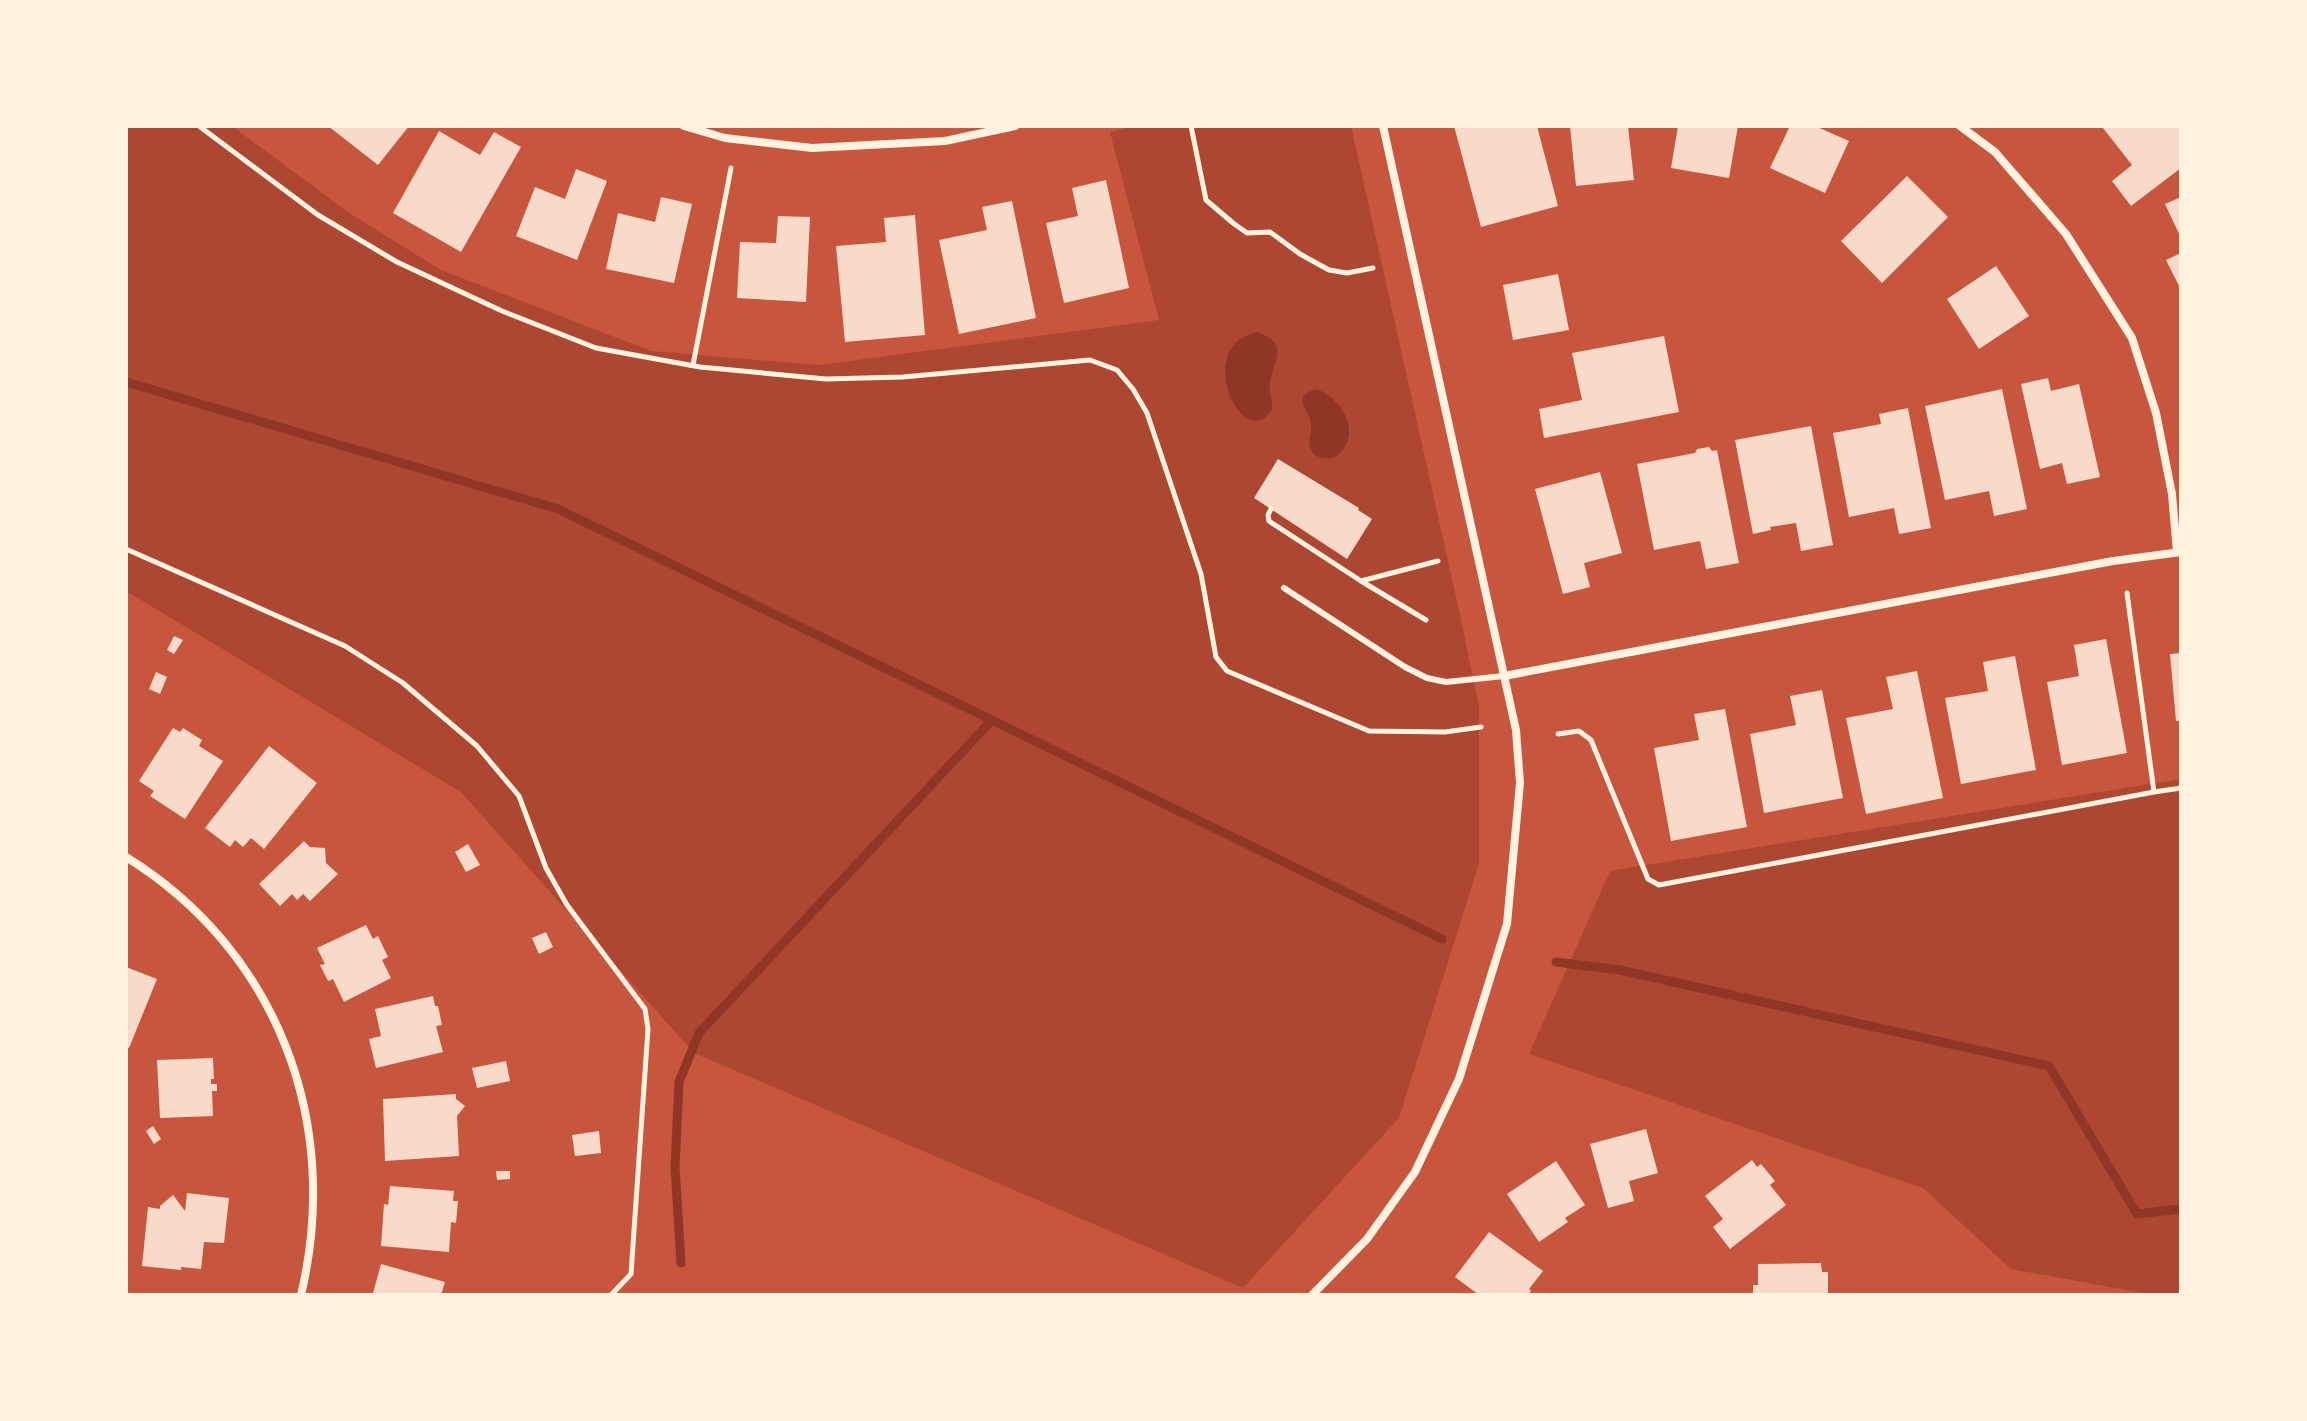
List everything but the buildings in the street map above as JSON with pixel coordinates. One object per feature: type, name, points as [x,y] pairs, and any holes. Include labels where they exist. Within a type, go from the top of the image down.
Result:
[{"type":"street","points":[[684,126],[725,138],[812,148],[945,141],[1015,126]]},
{"type":"street","points":[[1312,1295],[1367,1239],[1415,1172],[1459,1079],[1507,924],[1520,783],[1516,730],[1383,126]]},
{"type":"street","points":[[1504,676],[2097,564],[2179,552],[2172,494],[2156,413],[2132,338],[2066,234],[1995,152],[1960,126]]},
{"type":"street","points":[[126,857],[179,894],[218,934],[255,983],[281,1032],[300,1085],[310,1134],[313,1203],[301,1295]]},
{"type":"lane","points":[[1284,588],[1405,667],[1427,678],[1446,682],[1504,676]]},
{"type":"path","points":[[199,126],[318,215],[397,262],[502,311],[596,348],[693,365],[826,379],[903,377],[1090,360],[1117,370],[1147,413],[1201,574],[1216,657],[1227,671],[1369,731],[1445,732],[1481,727]]},
{"type":"path","points":[[1191,126],[1206,200],[1233,223],[1247,233],[1270,232],[1329,270],[1347,273],[1373,268]]},
{"type":"path","points":[[693,365],[731,168]]},
{"type":"path","points":[[1271,509],[1269,521],[1426,620]]},
{"type":"path","points":[[126,549],[345,646],[403,683],[477,746],[519,796],[546,868],[567,905],[645,1009],[648,1029],[631,1274],[611,1295]]},
{"type":"path","points":[[1361,581],[1438,561]]},
{"type":"path","points":[[2127,593],[2154,792]]},
{"type":"path","points":[[1558,734],[1579,731],[1591,740],[1648,879],[1659,885],[2181,788]]},
{"type":"shaded area","points":[[126,126],[232,126],[349,213],[441,270],[651,351],[819,365],[1159,320],[1110,132],[1134,126],[1351,126],[1479,707],[1479,863],[1399,1118],[1243,1288],[694,1053],[461,792],[126,591]]},
{"type":"shaded area","points":[[1258,332],[1274,342],[1278,353],[1270,385],[1272,409],[1260,420],[1248,419],[1237,409],[1225,374],[1228,356],[1238,341]]},
{"type":"shaded area","points":[[1317,389],[1334,400],[1349,425],[1346,444],[1332,458],[1315,455],[1310,447],[1311,422],[1303,399]]},
{"type":"shaded area","points":[[2181,779],[2181,1295],[2154,1295],[2011,1269],[1923,1188],[1529,1054],[1610,871]]},
{"type":"waterway","points":[[126,382],[558,509],[1442,939]]},
{"type":"waterway","points":[[681,1263],[675,1167],[679,1082],[699,1033],[992,720]]},
{"type":"waterway","points":[[1556,962],[1620,970],[2049,1066],[2137,1214],[2181,1209]]}]
